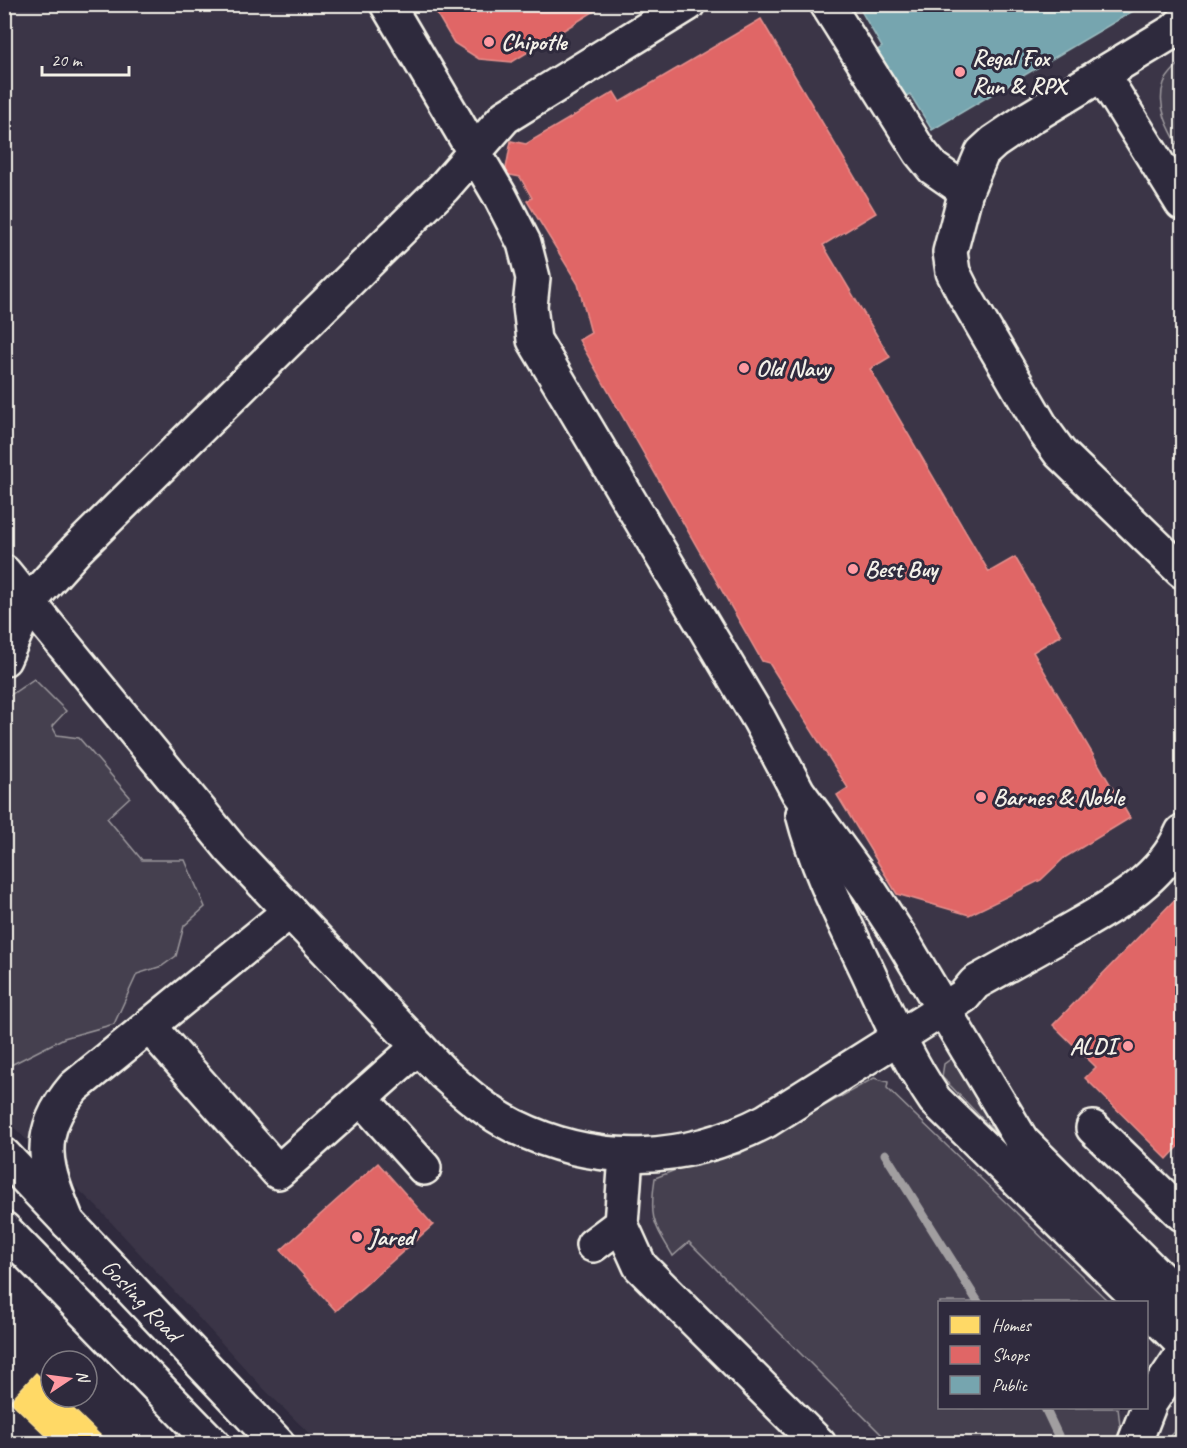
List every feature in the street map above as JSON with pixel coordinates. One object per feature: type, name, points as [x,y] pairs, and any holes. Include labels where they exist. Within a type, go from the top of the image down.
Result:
[{"type":"main road","points":[[387,4],[507,209],[530,258],[533,278],[530,325],[534,340],[759,719],[798,792],[868,888],[1022,1141],[1182,1300]]},
{"type":"main road","points":[[4,659],[17,605],[76,550],[436,195],[505,117],[688,4]]},
{"type":"main road","points":[[827,4],[920,152],[933,168],[966,191]]},
{"type":"main road","points":[[1182,23],[1175,30],[994,142],[982,153],[966,191],[950,252],[953,272],[964,294],[1044,430],[1060,453],[1182,571]]},
{"type":"main road","points":[[1102,74],[1182,203]]},
{"type":"main road","points":[[4,572],[17,605],[206,820],[418,1047],[475,1101],[512,1125],[542,1138],[575,1147],[626,1156],[674,1152],[706,1147],[737,1136],[766,1121],[964,996],[975,983],[1113,907],[1139,887],[1162,863],[1182,832]]},
{"type":"main road","points":[[798,792],[824,877],[914,1069],[935,1100],[1141,1301]]},
{"type":"main road","points":[[68,1223],[46,1164],[46,1133],[58,1106],[74,1087],[290,911]]},
{"type":"main road","points":[[149,1026],[279,1172],[418,1047]]},
{"type":"main road","points":[[361,1098],[424,1168]]},
{"type":"main road","points":[[1093,1128],[1180,1208]]},
{"type":"main road","name":"Gosling Road","points":[[4,1155],[278,1443]]},
{"type":"main road","points":[[626,1156],[621,1224],[640,1266],[819,1443]]},
{"type":"main road","points":[[593,1245],[621,1224]]},
{"type":"main road","name":"Gosling Road","points":[[4,1229],[213,1443]]},
{"type":"main road","points":[[1148,1309],[1182,1343]]},
{"type":"main road","points":[[1148,1408],[1182,1355]]},
{"type":"main road","points":[[1134,1443],[1148,1409]]},
{"type":"shaded area","points":[[4,5],[1182,5],[1182,60],[1164,83],[1163,109],[1168,127],[1182,152],[1182,1443],[319,1443],[264,1389],[98,1208],[5,1119]]},
{"type":"shaded area","points":[[1182,60],[1182,152],[1173,137],[1161,101],[1165,80]]},
{"type":"shaded area","points":[[34,679],[66,711],[52,726],[57,735],[79,738],[130,797],[107,818],[142,860],[185,860],[205,907],[184,926],[176,956],[162,966],[137,974],[114,1024],[64,1038],[5,1068],[5,699]]},
{"type":"shaded area","points":[[955,1059],[1024,1162],[942,1077],[944,1064]]},
{"type":"shaded area","points":[[874,1078],[888,1082],[887,1088],[1108,1301],[938,1301],[938,1409],[1118,1409],[1122,1443],[890,1443],[689,1242],[673,1256],[661,1235],[654,1220],[652,1203],[655,1178],[688,1165],[739,1154]]},
{"type":"shaded area","points":[[1182,1422],[1182,1443],[1168,1443],[1170,1436]]},
{"type":"building: Homes","points":[[36,1373],[39,1376],[39,1409],[73,1409],[102,1437],[96,1444],[55,1444],[10,1401]]},
{"type":"building: Shops","points":[[431,4],[606,4],[512,62],[479,59],[454,43]]},
{"type":"building: Shops","points":[[761,19],[876,213],[823,245],[890,357],[870,369],[989,572],[1015,557],[1061,635],[1033,652],[1130,818],[1064,858],[1041,880],[969,915],[897,894],[837,795],[848,788],[769,663],[762,661],[579,340],[591,333],[578,284],[527,201],[532,198],[520,177],[505,174],[511,141],[526,144],[614,92],[620,102]]},
{"type":"building: Shops","name":"ALDI","points":[[1182,892],[1182,1143],[1167,1159],[1085,1078],[1096,1067],[1053,1025]]},
{"type":"building: Shops","name":"Jared","points":[[378,1163],[433,1225],[336,1311],[281,1250]]},
{"type":"building: Public","name":"Regal Fox Run & RPX","points":[[857,4],[1145,4],[932,130],[910,94],[904,97],[876,51],[882,47]]},
{"type":"waterway","points":[[885,1154],[977,1301]]},
{"type":"waterway","points":[[1045,1409],[1062,1444]]},
{"type":"place","name":"Chipotle","points":[[489,42]]},
{"type":"place","name":"Regal Fox Run & RPX","points":[[960,72]]},
{"type":"place","name":"Old Navy","points":[[744,368]]},
{"type":"place","name":"Best Buy","points":[[853,569]]},
{"type":"place","name":"Barnes & Noble","points":[[981,797]]},
{"type":"place","name":"ALDI","points":[[1128,1046]]},
{"type":"place","name":"Jared","points":[[357,1237]]}]
